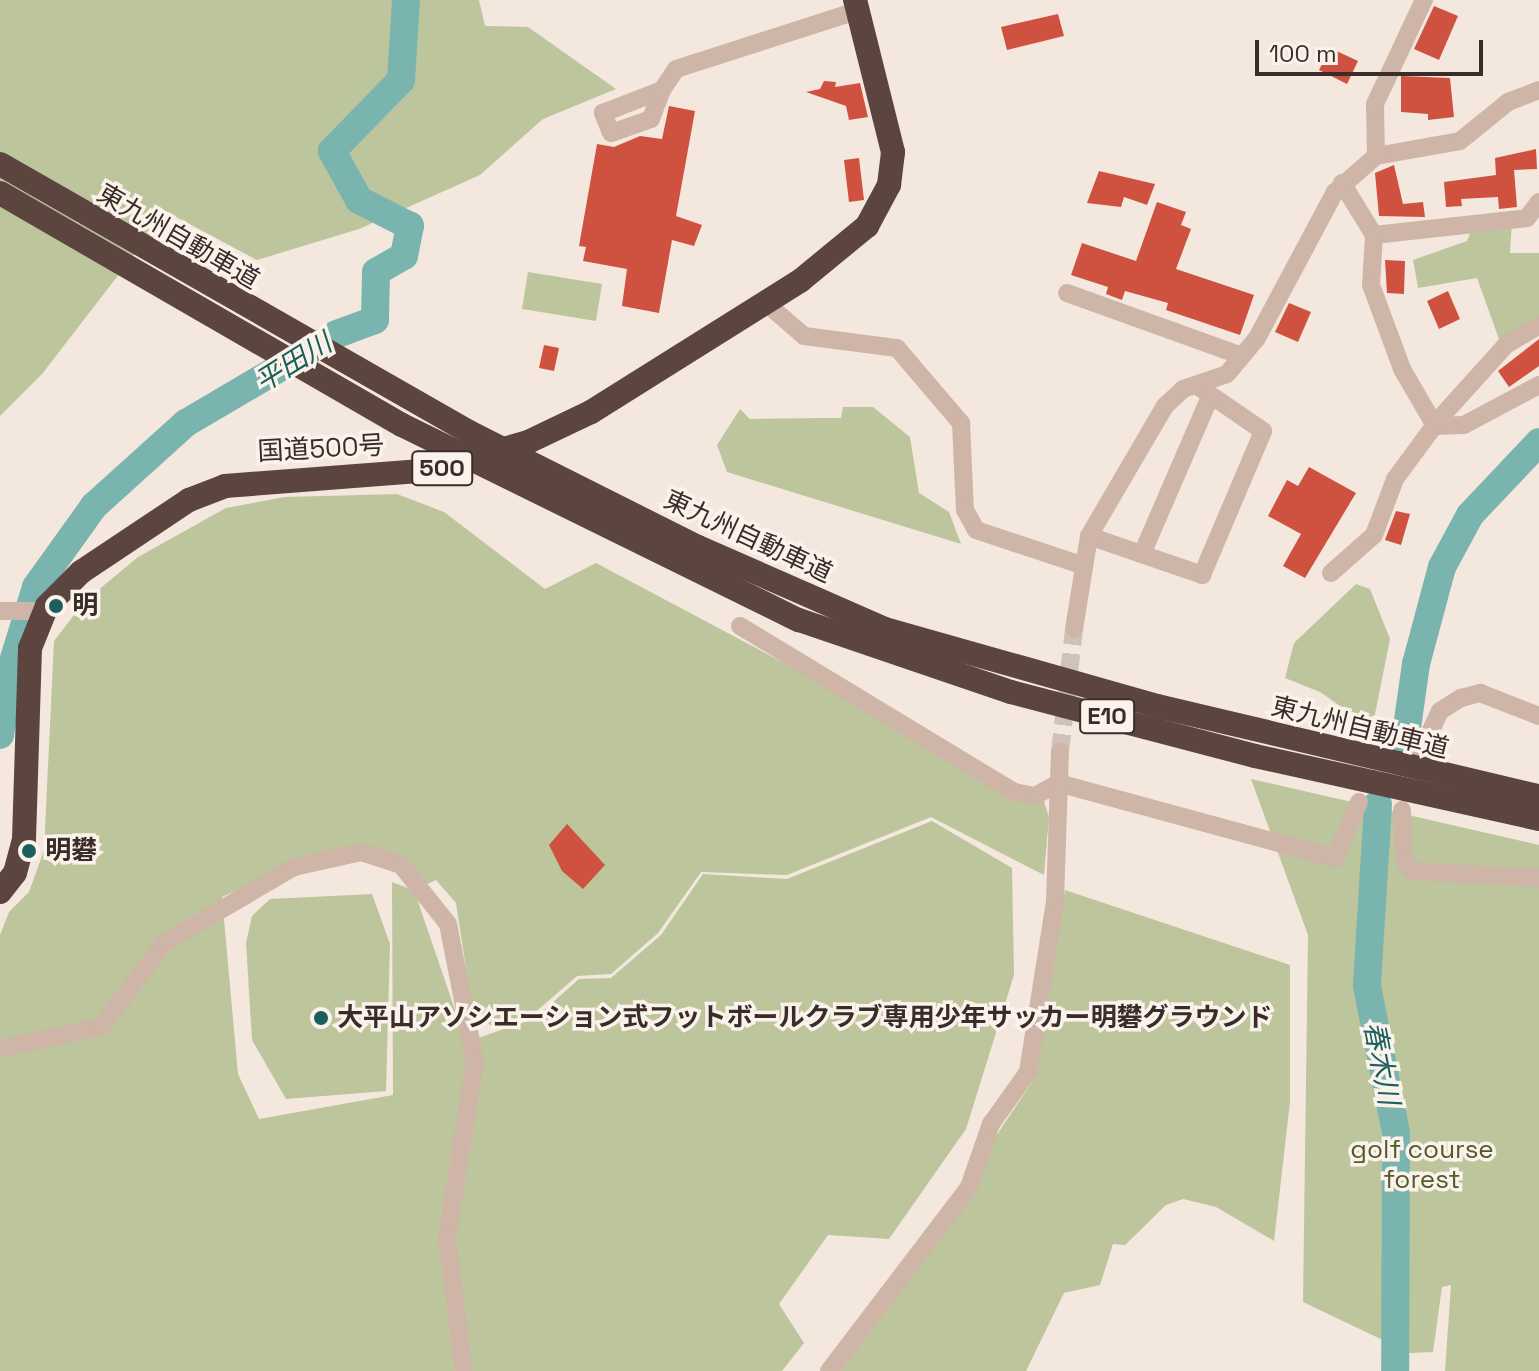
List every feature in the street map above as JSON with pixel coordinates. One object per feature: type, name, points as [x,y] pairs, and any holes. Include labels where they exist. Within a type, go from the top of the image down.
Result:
[{"type":"highway","name":"国道500号","points":[[0,892],[15,873],[24,839],[27,664],[41,610],[81,572],[189,500],[263,479],[431,470],[492,456],[591,412],[766,303],[855,239],[876,216],[889,185],[889,118],[856,6]]},
{"type":"highway","name":"東九州自動車道","points":[[0,164],[351,369],[693,558],[885,629],[1157,706],[1539,796]]},
{"type":"highway","name":"東九州自動車道","points":[[0,193],[402,425],[693,558],[878,651],[996,687],[1255,756],[1539,819]]},
{"type":"street","points":[[1376,156],[1375,104],[1424,0]]},
{"type":"street","points":[[662,90],[671,73],[686,65],[856,6]]},
{"type":"street","points":[[1074,629],[1081,565],[1089,536],[1170,400],[1203,391],[1221,378],[1265,327],[1342,183],[1376,156],[1460,141],[1508,102],[1539,90]]},
{"type":"street","points":[[1342,183],[1374,235],[1371,285],[1402,369],[1435,426]]},
{"type":"street","points":[[1374,235],[1527,218],[1539,202]]},
{"type":"street","points":[[1067,293],[1242,356]]},
{"type":"street","points":[[766,303],[804,336],[897,348],[961,423],[965,510],[976,530],[1081,565]]},
{"type":"street","points":[[1331,573],[1374,535],[1395,479],[1474,379],[1506,345],[1539,325]]},
{"type":"street","points":[[1474,379],[1473,397],[1490,411]]},
{"type":"street","points":[[1435,426],[1464,425],[1539,385]]},
{"type":"street","points":[[1142,554],[1203,391]]},
{"type":"street","points":[[1089,536],[1202,575],[1263,431],[1203,391]]},
{"type":"street","points":[[9,610],[41,610]]},
{"type":"street","points":[[740,626],[995,785],[1035,796],[1058,783],[1335,858],[1359,802]]},
{"type":"street","points":[[1420,754],[1440,711],[1461,698],[1480,693],[1539,716]]},
{"type":"street","points":[[829,1371],[969,1187],[991,1124],[1028,1072],[1055,901],[1060,752]]},
{"type":"street","points":[[1402,810],[1404,860],[1412,871],[1539,878]]},
{"type":"street","points":[[0,1049],[102,1026],[164,943],[197,918],[294,867],[361,852],[401,865],[448,924],[475,1061],[447,1238],[464,1371]]},
{"type":"green space","points":[[0,0],[479,0],[485,26],[528,27],[616,89],[543,119],[480,175],[359,229],[257,260],[167,212],[42,374],[0,416]]},
{"type":"green space","points":[[1512,220],[1510,253],[1539,253],[1539,318],[1499,339],[1477,278],[1418,288],[1413,260],[1467,241],[1474,223]]},
{"type":"green space","points":[[528,272],[602,284],[596,321],[522,309]]},
{"type":"green space","points":[[843,407],[873,407],[910,437],[919,493],[949,512],[961,544],[727,472],[717,445],[740,409],[750,419],[841,418]]},
{"type":"green space","points":[[397,494],[444,512],[545,589],[596,563],[1044,801],[1049,817],[1044,875],[931,817],[787,875],[701,872],[658,933],[611,974],[577,976],[532,1015],[494,1027],[473,1015],[456,903],[436,880],[414,890],[466,1042],[534,1019],[579,979],[611,978],[661,935],[703,874],[787,879],[932,821],[1012,868],[1014,975],[966,1129],[889,1239],[828,1235],[779,1304],[804,1343],[782,1371],[0,1371],[0,935],[9,912],[29,892],[44,850],[54,641],[85,601],[138,557],[226,508],[285,497]],"holes":[[[317,853],[408,862],[413,890],[392,882],[393,1095],[259,1119],[238,1074],[222,897]]]},
{"type":"green space","points":[[1356,584],[1370,589],[1390,639],[1374,719],[1359,719],[1320,692],[1285,678],[1294,643]]},
{"type":"green space","name":"golf course forest","points":[[1251,779],[1539,845],[1539,1371],[1445,1371],[1451,1285],[1442,1287],[1433,1352],[1410,1353],[1303,1302],[1308,935]]},
{"type":"green space","points":[[1065,890],[1290,965],[1290,1102],[1274,1241],[1216,1207],[1183,1199],[1166,1205],[1125,1245],[1113,1244],[1100,1285],[1064,1293],[1026,1371],[840,1371],[1036,1076]]},
{"type":"green space","name":"大平山アソシエーション式フットボールクラブ専用少年サッカー明礬グラウンド","points":[[372,894],[390,944],[386,1091],[286,1099],[252,1040],[246,943],[252,916],[270,899]]},
{"type":"building","points":[[1434,6],[1458,16],[1439,60],[1414,49]]},
{"type":"building","points":[[1058,14],[1064,36],[1007,50],[1001,27]]},
{"type":"building","points":[[1330,48],[1358,61],[1347,84],[1319,70]]},
{"type":"building","points":[[1401,76],[1450,78],[1454,117],[1428,120],[1428,114],[1401,112]]},
{"type":"building","points":[[824,81],[836,82],[835,87],[860,83],[868,117],[849,120],[846,106],[806,92],[820,89]]},
{"type":"building","points":[[669,106],[695,111],[676,216],[702,225],[694,246],[672,240],[659,313],[622,306],[627,269],[583,261],[586,247],[579,246],[597,144],[614,147],[640,136],[662,139]]},
{"type":"building","points":[[1536,149],[1537,169],[1514,170],[1517,207],[1499,209],[1498,197],[1461,199],[1462,206],[1446,207],[1444,182],[1496,175],[1495,158]]},
{"type":"building","points":[[859,158],[864,200],[849,202],[844,160]]},
{"type":"building","points":[[1394,165],[1403,204],[1423,202],[1425,217],[1379,216],[1375,173]]},
{"type":"building","points":[[1099,171],[1155,184],[1147,205],[1124,197],[1121,207],[1087,203]]},
{"type":"building","points":[[1157,202],[1186,212],[1181,225],[1191,229],[1176,269],[1254,295],[1240,335],[1166,310],[1168,303],[1125,291],[1122,300],[1106,294],[1108,287],[1071,275],[1082,243],[1136,261]]},
{"type":"building","points":[[1385,260],[1405,261],[1404,294],[1387,293]]},
{"type":"building","points":[[1448,291],[1460,319],[1439,329],[1427,301]]},
{"type":"building","points":[[1289,303],[1311,312],[1298,342],[1275,332]]},
{"type":"building","points":[[1539,339],[1539,366],[1509,387],[1498,371]]},
{"type":"building","points":[[544,345],[559,348],[554,371],[539,368]]},
{"type":"building","points":[[1309,467],[1356,493],[1305,578],[1283,566],[1301,534],[1268,516],[1287,480],[1298,486]]},
{"type":"building","points":[[1396,511],[1410,514],[1401,545],[1385,540]]},
{"type":"building","points":[[567,824],[605,865],[583,889],[562,871],[549,845]]},
{"type":"waterway","name":"平田川","points":[[0,735],[11,668],[36,587],[94,506],[186,423],[337,334],[375,320],[376,272],[404,256],[410,226],[359,200],[332,151],[401,80],[406,0]]},
{"type":"waterway","name":"春木川","points":[[1405,742],[1416,664],[1442,567],[1470,515],[1539,442]]},
{"type":"waterway","name":"春木川","points":[[1378,804],[1367,986],[1396,1133],[1395,1371]]},
{"type":"tunnel","points":[[1060,752],[1074,629]]},
{"type":"place","name":"明","points":[[56,606]]},
{"type":"place","name":"明礬","points":[[29,851]]},
{"type":"place","name":"大平山アソシエーション式フットボールクラブ専用少年サッカー明礬グラウンド","points":[[321,1018]]}]
